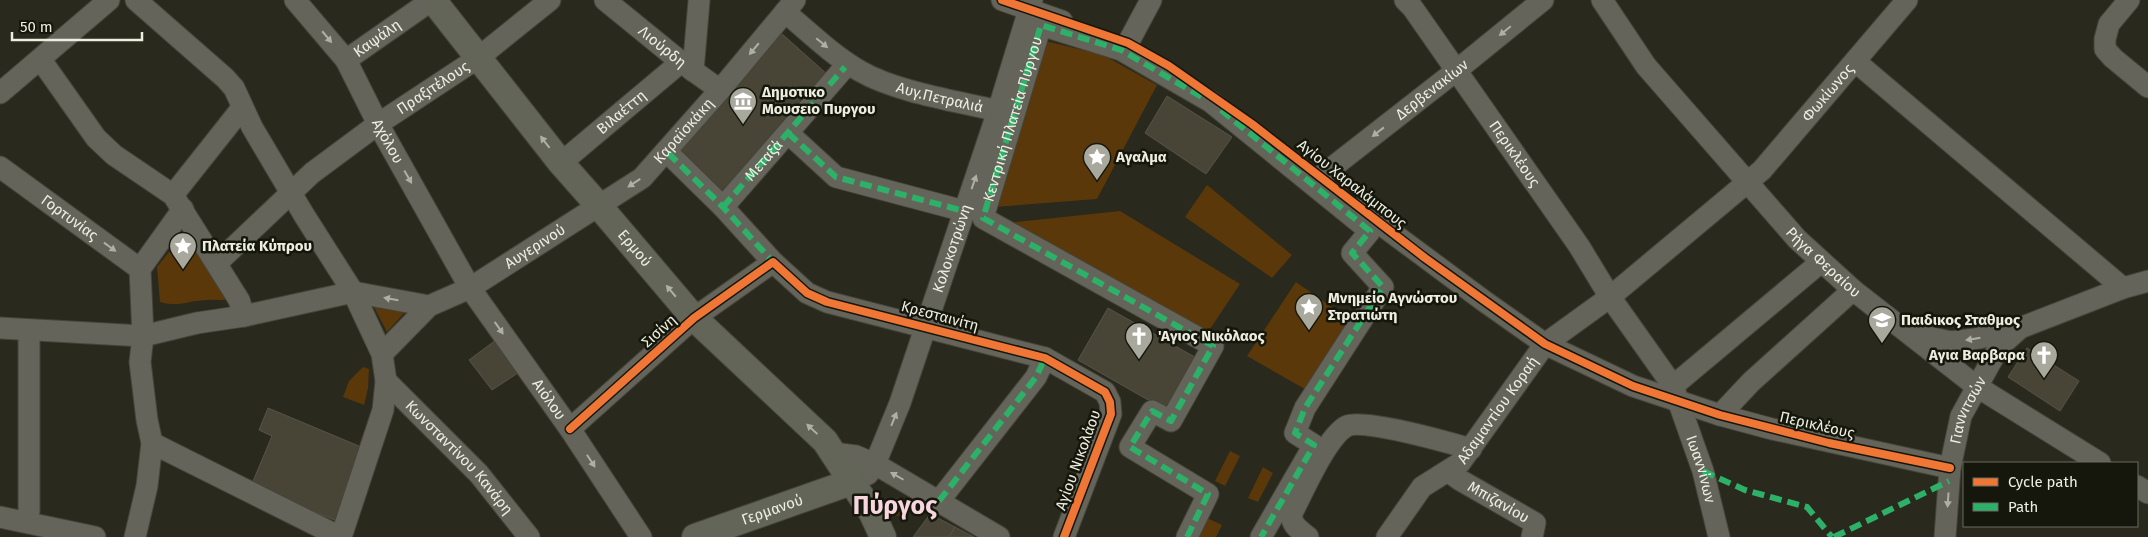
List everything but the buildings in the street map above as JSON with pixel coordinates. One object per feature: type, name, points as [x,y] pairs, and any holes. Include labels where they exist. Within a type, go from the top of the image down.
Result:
[{"type":"main road","name":"Ερμού","points":[[432,0],[561,163],[694,318],[825,440],[872,513],[883,537]]},
{"type":"main road","name":"Ερμού","points":[[851,482],[860,519],[868,537]]},
{"type":"main road","name":"Γερμανού","points":[[695,537],[851,482]]},
{"type":"street","points":[[1,89],[41,60],[109,0]]},
{"type":"street","points":[[136,0],[234,88],[242,108],[304,215],[353,292],[382,354],[386,381],[383,410],[340,537],[152,443]]},
{"type":"street","name":"Αχόλου","points":[[295,0],[346,60],[378,124],[470,288]]},
{"type":"street","name":"Καψάλη","points":[[346,60],[432,0]]},
{"type":"street","name":"Πραξιτέλους","points":[[217,263],[312,173],[378,124],[478,58],[550,0]]},
{"type":"street","name":"Λιούρδη","points":[[605,0],[720,90]]},
{"type":"street","name":"Αγίου Χαραλάμπους","points":[[1002,0],[1031,5],[1128,43],[1169,66],[1252,124],[1425,258],[1545,344],[1633,386],[1676,394]]},
{"type":"street","points":[[1128,43],[1151,0]]},
{"type":"street","name":"Περικλέους","points":[[1405,0],[1457,70],[1579,246],[1610,297],[1676,394],[1720,415],[1829,442],[1950,468]]},
{"type":"street","name":"Δερβενακίων","points":[[1320,177],[1543,0]]},
{"type":"street","name":"Ρήγα Φεραίου","points":[[1602,0],[1646,66],[1797,239],[1821,262],[1853,290],[1976,386],[2098,462]]},
{"type":"street","name":"Φωκίωνος","points":[[1610,297],[1762,170],[1907,0]]},
{"type":"street","points":[[2129,0],[2110,24],[2105,38],[2105,49],[2148,87]]},
{"type":"street","points":[[687,66],[699,2]]},
{"type":"street","name":"Κολοκοτρώνη","points":[[851,482],[868,474],[875,464],[900,403],[998,111],[1031,5]]},
{"type":"street","name":"Αυγ.Πετραλιά","points":[[790,6],[828,48],[860,71],[890,84],[998,111]]},
{"type":"street","name":"Καραϊσκάκη","points":[[599,206],[642,178],[720,90],[790,6]]},
{"type":"street","name":"Κεντρική Πλατεία Πύργου","points":[[1187,537],[1208,494],[1130,447],[1152,411],[1171,422],[1213,346],[983,218],[1041,25],[1122,50],[1210,102],[1370,231],[1352,253],[1383,287],[1305,408],[1294,433],[1314,445],[1261,537]]},
{"type":"street","points":[[41,60],[96,138],[114,155],[178,202],[239,300],[244,316]]},
{"type":"street","points":[[1856,62],[2123,288]]},
{"type":"street","name":"Βιλαέττη","points":[[561,163],[687,66]]},
{"type":"street","name":"Μεταξά","points":[[723,207],[845,66]]},
{"type":"street","points":[[135,537],[148,486],[152,443],[140,362],[143,336],[140,269],[178,202],[242,108]]},
{"type":"street","points":[[788,133],[836,177],[964,210]]},
{"type":"street","name":"Κρεσταινίτη","points":[[668,153],[723,207],[773,262],[807,293],[827,302],[927,326],[1045,358],[1105,392]]},
{"type":"street","name":"Γορτυνίας","points":[[0,167],[140,269]]},
{"type":"street","name":"Αυγερινού","points":[[429,306],[470,288],[599,206]]},
{"type":"street","name":"Σισίνη","points":[[570,430],[694,318],[773,262]]},
{"type":"street","points":[[1676,394],[1821,262]]},
{"type":"street","name":"Γιαννιτσών","points":[[1908,333],[1951,342],[1976,338],[2020,328],[2123,288],[2148,281]]},
{"type":"street","name":"Αιόλου","points":[[470,288],[570,430],[640,537]]},
{"type":"street","points":[[1720,415],[1751,382],[1853,290]]},
{"type":"street","points":[[0,328],[143,336],[197,323],[244,316],[353,292],[429,306]]},
{"type":"street","name":"Αδαμαντίου Κοραή","points":[[1387,537],[1422,487],[1449,472],[1460,463],[1545,344],[1610,297]]},
{"type":"street","points":[[382,354],[429,306]]},
{"type":"street","name":"Γιαννιτσών","points":[[1945,537],[1950,468],[1961,416],[1999,347],[2020,328]]},
{"type":"street","points":[[26,521],[29,511],[28,330]]},
{"type":"street","points":[[939,501],[1036,377],[1045,358]]},
{"type":"street","name":"Κωνσταντίνου Κανάρη","points":[[386,381],[479,474],[529,537]]},
{"type":"street","name":"Αγίου Νικολάου","points":[[1064,537],[1111,414],[1110,402],[1105,392]]},
{"type":"street","name":"Ιωαννίνων","points":[[1676,394],[1703,471],[1719,537]]},
{"type":"street","points":[[1301,531],[1291,519],[1292,513],[1326,448],[1338,433],[1348,425],[1380,426],[1470,449]]},
{"type":"street","points":[[833,453],[856,456],[875,464],[999,537]]},
{"type":"street","name":"Μπιζανίου","points":[[1449,472],[1534,523],[1532,537]]},
{"type":"street","points":[[0,517],[95,537]]},
{"type":"shaded area","points":[[1037,39],[1103,55],[1157,85],[1097,199],[994,207]]},
{"type":"shaded area","points":[[1207,185],[1292,255],[1272,278],[1185,217]]},
{"type":"shaded area","points":[[1120,211],[1240,284],[1202,341],[1007,223]]},
{"type":"shaded area","name":"Πλατεία Κύπρου","points":[[181,237],[188,238],[228,299],[201,300],[179,304],[160,302],[157,267]]},
{"type":"shaded area","points":[[1296,282],[1355,323],[1310,392],[1247,356]]},
{"type":"shaded area","points":[[374,307],[404,313],[387,332]]},
{"type":"shaded area","points":[[363,367],[369,369],[368,388],[364,405],[343,397],[349,381]]},
{"type":"shaded area","points":[[1230,451],[1240,456],[1225,486],[1215,481]]},
{"type":"shaded area","points":[[1263,467],[1273,473],[1258,502],[1248,498]]},
{"type":"shaded area","points":[[898,498],[905,500],[907,507],[905,514],[898,516],[891,514],[889,507],[891,500]]},
{"type":"shaded area","points":[[1205,517],[1222,525],[1216,537],[1196,537]]},
{"type":"marked path","points":[[1187,537],[1208,494],[1130,447],[1152,411],[1171,421],[1213,346],[983,218],[1041,25],[1121,50],[1202,97]]},
{"type":"marked path","points":[[723,207],[845,67]]},
{"type":"marked path","points":[[1221,110],[1370,231],[1352,253],[1383,287],[1305,408],[1295,433],[1314,445],[1261,537]]},
{"type":"marked path","points":[[788,133],[836,177],[964,211]]},
{"type":"marked path","points":[[668,153],[723,207],[773,262]]},
{"type":"marked path","points":[[939,501],[1036,377],[1045,358]]},
{"type":"marked path","points":[[1703,471],[1745,490],[1807,507],[1832,537]]},
{"type":"marked path","points":[[1834,537],[1949,481]]},
{"type":"cycle path","points":[[1002,0],[1128,43],[1169,66],[1252,124],[1425,258],[1545,344],[1633,386],[1720,415],[1829,443],[1950,468]]},
{"type":"cycle path","points":[[570,429],[694,318],[773,262],[807,293],[827,302],[1045,358],[1105,392],[1110,402],[1111,414],[1064,537]]},
{"type":"place","name":"Δημοτικο Μουσειο Πυργου","points":[[743,125]]},
{"type":"place","name":"Αγαλμα","points":[[1097,181]]},
{"type":"place","name":"Πλατεία Κύπρου","points":[[183,270]]},
{"type":"place","name":"Μνημείο Αγνώστου Στρατιώτη","points":[[1309,331]]},
{"type":"place","name":"Παιδικος Σταθμος","points":[[1882,344]]},
{"type":"place","name":"'Αγιος Νικόλαος","points":[[1139,360]]},
{"type":"place","name":"Αγια Βαρβαρα","points":[[2044,379]]},
{"type":"district","name":"Πύργος","points":[[895,505]]}]
